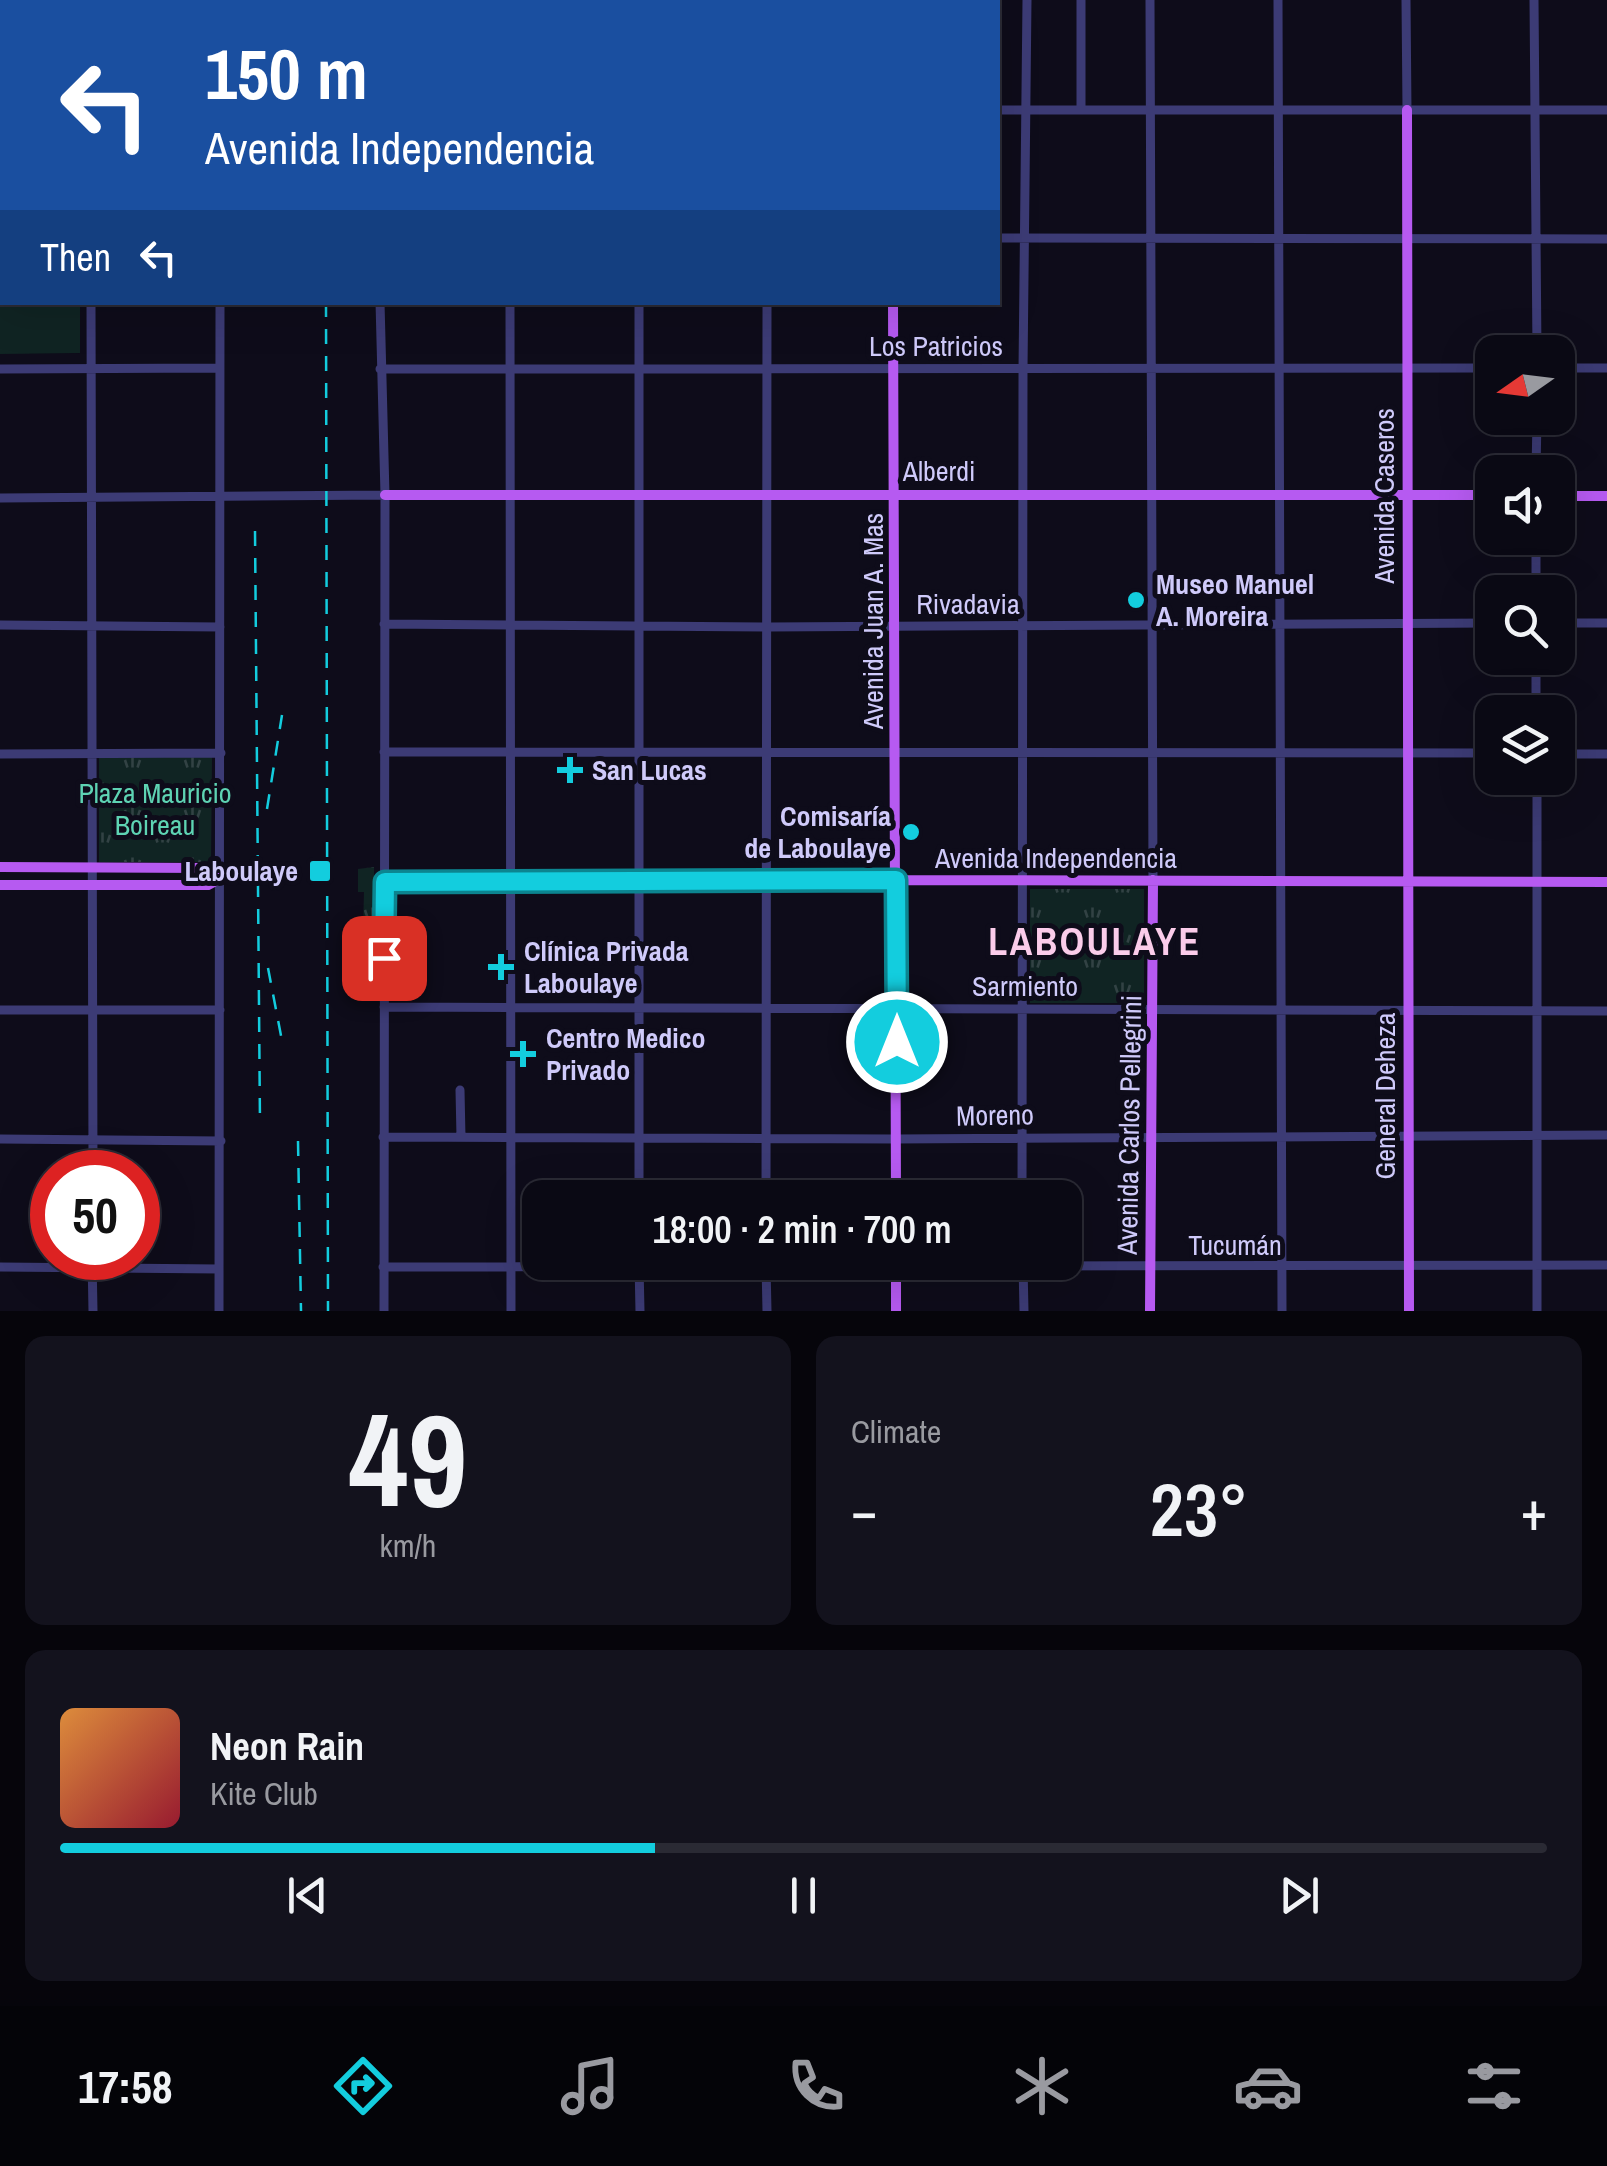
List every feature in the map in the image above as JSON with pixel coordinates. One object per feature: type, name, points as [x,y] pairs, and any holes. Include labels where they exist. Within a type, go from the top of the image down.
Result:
[{"type":"main road","name":"Avenida Caseros","points":[[1407,110],[1407,882]]},
{"type":"main road","name":"Avenida Juan A. Mas","points":[[893,305],[896,1180]]},
{"type":"main road","name":"Alberdi","points":[[385,496],[1475,496]]},
{"type":"main road","points":[[1575,496],[1607,496]]},
{"type":"main road","points":[[0,867],[207,868],[222,878],[208,885],[0,885]]},
{"type":"main road","name":"Avenida Carlos Pellegrini","points":[[1150,1311],[1153,880]]},
{"type":"main road","name":"Avenida Independencia","points":[[385,882],[1607,882]]},
{"type":"main road","name":"General Deheza","points":[[1407,882],[1409,1311]]},
{"type":"main road","points":[[896,1280],[896,1311]]},
{"type":"street","points":[[1022,1180],[1026,0]]},
{"type":"street","points":[[1081,0],[1081,110]]},
{"type":"street","points":[[1150,0],[1153,880]]},
{"type":"street","points":[[1278,0],[1282,1311]]},
{"type":"street","points":[[1406,0],[1407,110]]},
{"type":"street","points":[[1534,0],[1538,335]]},
{"type":"street","points":[[1000,110],[1607,110]]},
{"type":"street","points":[[1000,238],[1607,239]]},
{"type":"street","points":[[91,305],[93,1150]]},
{"type":"street","points":[[219,1311],[220,305]]},
{"type":"street","points":[[380,305],[385,496],[384,1311]]},
{"type":"street","points":[[510,305],[511,1311]]},
{"type":"street","points":[[639,305],[639,1180]]},
{"type":"street","points":[[766,1180],[768,305]]},
{"type":"street","points":[[0,369],[220,368]]},
{"type":"street","name":"Los Patricios","points":[[380,369],[1475,368]]},
{"type":"street","points":[[1575,368],[1607,368]]},
{"type":"street","points":[[0,498],[385,496]]},
{"type":"street","name":"Rivadavia","points":[[384,624],[770,627],[1475,623]]},
{"type":"street","points":[[1575,623],[1607,623]]},
{"type":"street","points":[[0,625],[220,627]]},
{"type":"street","points":[[384,752],[1023,750],[1475,754]]},
{"type":"street","points":[[0,754],[221,752]]},
{"type":"street","points":[[1575,754],[1607,754]]},
{"type":"street","points":[[1537,795],[1538,1311]]},
{"type":"street","name":"Sarmiento","points":[[384,1007],[1607,1011]]},
{"type":"street","points":[[0,1010],[220,1010]]},
{"type":"street","points":[[460,1090],[461,1137]]},
{"type":"street","name":"Moreno","points":[[383,1137],[1607,1135]]},
{"type":"street","points":[[0,1139],[221,1141]]},
{"type":"street","name":"Tucumán","points":[[1082,1266],[1607,1265]]},
{"type":"street","points":[[0,1267],[30,1266]]},
{"type":"street","points":[[160,1266],[219,1269]]},
{"type":"street","name":"Tucumán","points":[[384,1266],[522,1266]]},
{"type":"street","points":[[92,1280],[93,1311]]},
{"type":"street","points":[[639,1280],[640,1311]]},
{"type":"street","points":[[766,1280],[767,1311]]},
{"type":"street","points":[[1023,1280],[1024,1311]]},
{"type":"green space","points":[[0,305],[80,305],[80,353],[0,354]]},
{"type":"green space","name":"Plaza Mauricio Boireau","points":[[99,756],[212,756],[211,862],[99,862]]},
{"type":"green space","points":[[374,867],[374,931],[363,931],[364,892],[358,892],[358,869]]},
{"type":"green space","points":[[1030,889],[1144,889],[1144,1003],[1030,1003]]},
{"type":"railway","points":[[326,305],[328,1311]]},
{"type":"railway","points":[[255,531],[260,1124]]},
{"type":"railway","points":[[267,809],[282,715]]},
{"type":"railway","points":[[268,968],[283,1046]]},
{"type":"railway","points":[[298,1141],[301,1311]]},
{"type":"place","name":"Museo Manuel A. Moreira","points":[[1136,600]]},
{"type":"place","name":"San Lucas","points":[[570,770]]},
{"type":"place","name":"Comisaría de Laboulaye","points":[[911,832]]},
{"type":"place","name":"Laboulaye","points":[[320,871]]},
{"type":"place","name":"Clínica Privada Laboulaye","points":[[501,967]]},
{"type":"place","name":"Centro Medico Privado","points":[[523,1054]]},
{"type":"district","name":"LABOULAYE","points":[[1095,942]]},
{"type":"route","points":[[384,958],[385,882],[896,880],[897,1042]]}]
